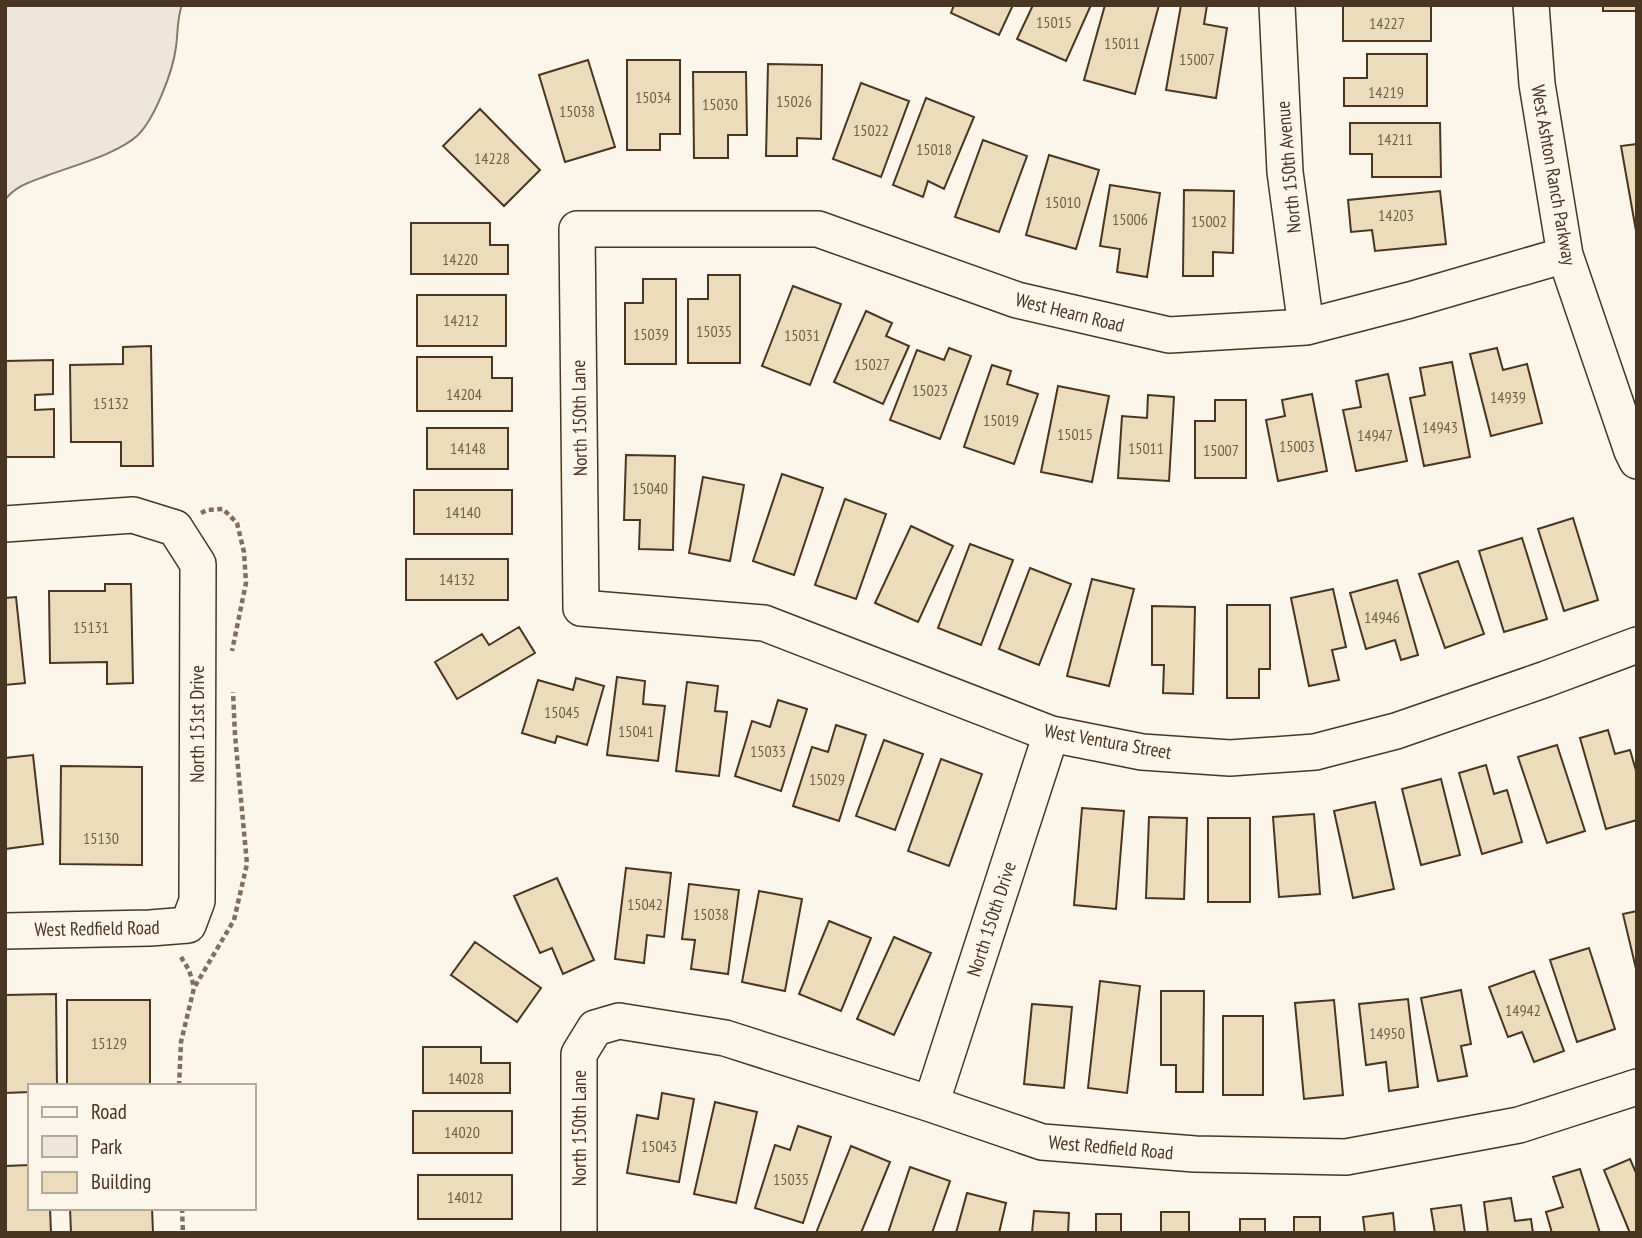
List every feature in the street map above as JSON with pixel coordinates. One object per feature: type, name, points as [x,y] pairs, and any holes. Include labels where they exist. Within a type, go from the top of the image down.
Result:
[{"type":"street","name":"North 150th Avenue","points":[[1277,5],[1285,172],[1306,327]]},
{"type":"street","name":"West Ashton Ranch Parkway","points":[[1531,5],[1536,84],[1565,255],[1637,461]]},
{"type":"street","name":"West Hearn Road","points":[[577,229],[818,229],[1017,300],[1169,335],[1306,327],[1565,255]]},
{"type":"street","name":"North 150th Lane","points":[[577,229],[581,608]]},
{"type":"street","name":"North 151st Drive","points":[[5,524],[133,515],[175,528],[198,564],[197,901],[188,925]]},
{"type":"street","name":"West Ventura Street","points":[[581,608],[764,623],[1051,734],[1142,752],[1230,758],[1315,752],[1396,731],[1637,645]]},
{"type":"street","name":"North 150th Drive","points":[[931,1104],[1051,734]]},
{"type":"street","name":"West Redfield Road","points":[[5,931],[188,925]]},
{"type":"street","name":"West Redfield Road","points":[[595,1028],[619,1021],[725,1038],[931,1104],[1042,1143],[1195,1154],[1346,1157],[1520,1125],[1637,1087]]},
{"type":"street","name":"North 150th Lane","points":[[579,1233],[579,1054],[595,1028]]},
{"type":"path","points":[[182,1210],[183,1233]]},
{"type":"green space","points":[[5,5],[182,5],[177,42],[167,81],[157,106],[138,135],[107,154],[23,185],[5,200]]},
{"type":"building","points":[[954,5],[1013,5],[999,35],[951,13]]},
{"type":"building","points":[[1033,5],[1091,5],[1066,61],[1017,39]]},
{"type":"building","points":[[1105,5],[1159,5],[1135,94],[1084,80]]},
{"type":"building","points":[[1181,5],[1207,5],[1204,24],[1227,28],[1216,98],[1166,90]]},
{"type":"building","points":[[1343,5],[1431,5],[1431,41],[1343,41]]},
{"type":"building","points":[[1603,5],[1637,5],[1637,11],[1603,11]]},
{"type":"building","points":[[1367,54],[1427,54],[1427,106],[1344,106],[1344,78],[1367,78]]},
{"type":"building","points":[[588,60],[615,147],[565,162],[539,75]]},
{"type":"building","points":[[627,60],[680,60],[680,134],[660,134],[660,150],[627,150]]},
{"type":"building","points":[[768,64],[822,65],[821,139],[797,138],[797,156],[766,156]]},
{"type":"building","points":[[693,72],[746,72],[747,135],[728,135],[728,158],[694,158]]},
{"type":"building","points":[[861,83],[909,101],[881,177],[833,159]]},
{"type":"building","points":[[926,98],[974,117],[944,189],[928,181],[923,197],[893,185]]},
{"type":"building","points":[[480,109],[540,170],[504,206],[443,146]]},
{"type":"building","points":[[1350,123],[1440,123],[1441,177],[1372,177],[1372,154],[1350,154]]},
{"type":"building","points":[[983,140],[1027,156],[999,232],[955,217]]},
{"type":"building","points":[[1637,144],[1637,231],[1636,231],[1621,146]]},
{"type":"building","points":[[1049,155],[1099,170],[1076,249],[1026,235]]},
{"type":"building","points":[[1110,185],[1160,193],[1147,277],[1117,272],[1120,249],[1100,246]]},
{"type":"building","points":[[1184,190],[1234,191],[1233,253],[1213,252],[1213,276],[1183,276]]},
{"type":"building","points":[[1440,191],[1446,244],[1375,251],[1372,230],[1351,232],[1348,200]]},
{"type":"building","points":[[411,223],[490,223],[490,245],[508,245],[508,274],[411,274]]},
{"type":"building","points":[[708,275],[740,275],[740,363],[688,363],[688,299],[708,299]]},
{"type":"building","points":[[643,279],[676,279],[676,364],[625,364],[625,303],[643,303]]},
{"type":"building","points":[[793,286],[841,304],[810,385],[762,366]]},
{"type":"building","points":[[417,295],[506,295],[506,346],[417,346]]},
{"type":"building","points":[[866,311],[892,323],[886,336],[909,346],[883,404],[834,382]]},
{"type":"building","points":[[151,346],[153,466],[121,466],[121,442],[71,442],[70,365],[123,364],[123,347]]},
{"type":"building","points":[[949,348],[971,356],[940,439],[890,420],[917,350],[944,360]]},
{"type":"building","points":[[1497,348],[1503,370],[1527,364],[1542,423],[1491,436],[1470,354]]},
{"type":"building","points":[[417,357],[492,357],[492,378],[512,378],[512,411],[417,411]]},
{"type":"building","points":[[53,360],[53,394],[35,395],[35,410],[54,409],[54,457],[5,457],[5,361]]},
{"type":"building","points":[[1452,362],[1470,457],[1424,466],[1410,398],[1425,395],[1420,368]]},
{"type":"building","points":[[992,365],[1011,371],[1007,384],[1038,394],[1014,464],[964,447]]},
{"type":"building","points":[[1388,374],[1407,461],[1356,471],[1343,410],[1361,407],[1356,381]]},
{"type":"building","points":[[1058,386],[1109,396],[1092,482],[1041,472]]},
{"type":"building","points":[[1312,394],[1327,471],[1278,481],[1266,420],[1285,416],[1282,400]]},
{"type":"building","points":[[1148,395],[1174,397],[1169,481],[1118,478],[1122,416],[1147,418]]},
{"type":"building","points":[[1215,400],[1246,400],[1246,478],[1195,478],[1195,421],[1215,421]]},
{"type":"building","points":[[427,428],[508,428],[508,469],[427,469]]},
{"type":"building","points":[[626,455],[675,456],[673,550],[639,549],[640,520],[624,520]]},
{"type":"building","points":[[782,474],[823,488],[794,575],[753,561]]},
{"type":"building","points":[[703,477],[744,485],[730,561],[689,553]]},
{"type":"building","points":[[414,490],[512,490],[512,534],[414,534]]},
{"type":"building","points":[[845,499],[886,514],[856,599],[815,585]]},
{"type":"building","points":[[1573,518],[1598,600],[1564,611],[1538,529]]},
{"type":"building","points":[[911,526],[953,546],[918,622],[875,603]]},
{"type":"building","points":[[1522,538],[1547,619],[1504,632],[1479,551]]},
{"type":"building","points":[[970,544],[1013,560],[981,645],[938,628]]},
{"type":"building","points":[[406,559],[508,559],[508,600],[406,600]]},
{"type":"building","points":[[1458,561],[1484,634],[1445,648],[1419,574]]},
{"type":"building","points":[[1030,568],[1071,584],[1039,665],[999,649]]},
{"type":"building","points":[[1092,579],[1134,589],[1109,686],[1067,676]]},
{"type":"building","points":[[1397,580],[1418,655],[1401,660],[1395,640],[1366,649],[1350,593]]},
{"type":"building","points":[[105,584],[131,584],[133,683],[107,684],[107,662],[50,663],[49,591],[105,591]]},
{"type":"building","points":[[1333,589],[1346,647],[1332,650],[1339,680],[1309,686],[1291,598]]},
{"type":"building","points":[[16,597],[25,683],[5,685],[5,598]]},
{"type":"building","points":[[1227,605],[1270,605],[1270,669],[1259,669],[1259,698],[1227,698]]},
{"type":"building","points":[[1152,606],[1195,607],[1193,694],[1163,693],[1164,665],[1152,665]]},
{"type":"building","points":[[519,627],[535,653],[457,699],[435,662],[482,634],[489,645]]},
{"type":"building","points":[[617,677],[645,681],[643,704],[665,706],[658,761],[607,755]]},
{"type":"building","points":[[576,678],[604,686],[587,745],[557,736],[555,743],[522,733],[538,680],[573,690]]},
{"type":"building","points":[[687,682],[718,686],[715,711],[727,712],[719,776],[676,771]]},
{"type":"building","points":[[778,700],[807,709],[781,791],[735,776],[752,721],[770,727]]},
{"type":"building","points":[[836,725],[866,735],[839,821],[793,806],[812,747],[828,752]]},
{"type":"building","points":[[1608,730],[1615,754],[1630,750],[1637,774],[1637,820],[1606,829],[1580,738]]},
{"type":"building","points":[[884,740],[923,754],[895,830],[856,816]]},
{"type":"building","points":[[1557,745],[1585,831],[1547,843],[1518,757]]},
{"type":"building","points":[[33,755],[43,844],[5,849],[5,758]]},
{"type":"building","points":[[941,759],[982,774],[949,866],[908,851]]},
{"type":"building","points":[[1486,765],[1494,794],[1507,790],[1522,842],[1482,854],[1459,773]]},
{"type":"building","points":[[61,766],[142,767],[142,865],[60,864]]},
{"type":"building","points":[[1441,779],[1460,855],[1421,865],[1402,789]]},
{"type":"building","points":[[1375,802],[1394,889],[1353,898],[1334,811]]},
{"type":"building","points":[[1082,808],[1124,811],[1116,909],[1074,905]]},
{"type":"building","points":[[1314,814],[1320,894],[1279,897],[1273,817]]},
{"type":"building","points":[[1149,817],[1187,818],[1184,899],[1146,898]]},
{"type":"building","points":[[1208,818],[1250,818],[1250,902],[1208,902]]},
{"type":"building","points":[[626,868],[671,873],[664,937],[647,935],[644,963],[615,959]]},
{"type":"building","points":[[557,878],[594,960],[563,974],[552,948],[540,953],[514,896]]},
{"type":"building","points":[[689,884],[739,890],[728,974],[691,969],[695,940],[682,939]]},
{"type":"building","points":[[759,891],[802,899],[785,991],[742,982]]},
{"type":"building","points":[[1637,911],[1637,973],[1623,914]]},
{"type":"building","points":[[829,921],[871,938],[841,1011],[799,994]]},
{"type":"building","points":[[894,937],[931,953],[894,1035],[857,1019]]},
{"type":"building","points":[[475,942],[541,988],[517,1022],[451,975]]},
{"type":"building","points":[[1589,948],[1615,1029],[1577,1042],[1550,960]]},
{"type":"building","points":[[1534,971],[1564,1051],[1534,1062],[1522,1032],[1508,1037],[1489,987]]},
{"type":"building","points":[[1100,981],[1140,986],[1127,1093],[1088,1088]]},
{"type":"building","points":[[1461,990],[1471,1044],[1461,1046],[1467,1076],[1438,1081],[1421,998]]},
{"type":"building","points":[[1161,991],[1204,991],[1203,1092],[1176,1092],[1176,1065],[1161,1065]]},
{"type":"building","points":[[56,994],[57,1084],[28,1084],[28,1092],[5,1093],[5,995]]},
{"type":"building","points":[[1408,999],[1418,1087],[1389,1091],[1386,1062],[1366,1065],[1359,1004]]},
{"type":"building","points":[[67,1000],[150,1000],[150,1084],[67,1084]]},
{"type":"building","points":[[1334,1000],[1343,1095],[1304,1099],[1295,1003]]},
{"type":"building","points":[[1032,1004],[1072,1007],[1064,1088],[1024,1084]]},
{"type":"building","points":[[1223,1016],[1263,1016],[1263,1095],[1223,1095]]},
{"type":"building","points":[[423,1047],[481,1047],[481,1063],[510,1063],[510,1093],[423,1093]]},
{"type":"building","points":[[662,1093],[694,1099],[679,1182],[627,1173],[637,1115],[658,1119]]},
{"type":"building","points":[[715,1102],[757,1112],[736,1203],[694,1194]]},
{"type":"building","points":[[413,1111],[512,1111],[512,1153],[413,1153]]},
{"type":"building","points":[[798,1126],[831,1137],[803,1223],[755,1208],[775,1145],[790,1150]]},
{"type":"building","points":[[851,1146],[890,1162],[861,1233],[816,1233]]},
{"type":"building","points":[[1630,1159],[1637,1175],[1637,1233],[1630,1233],[1604,1170]]},
{"type":"building","points":[[28,1165],[28,1210],[50,1210],[51,1233],[5,1233],[5,1166]]},
{"type":"building","points":[[910,1167],[950,1181],[932,1233],[888,1233]]},
{"type":"building","points":[[1580,1169],[1600,1233],[1552,1233],[1546,1212],[1563,1207],[1553,1177]]},
{"type":"building","points":[[418,1175],[512,1175],[512,1219],[418,1219]]},
{"type":"building","points":[[967,1193],[1006,1203],[999,1233],[956,1233]]},
{"type":"building","points":[[1511,1198],[1515,1221],[1531,1219],[1533,1233],[1488,1233],[1484,1202]]},
{"type":"building","points":[[1461,1205],[1465,1233],[1435,1233],[1431,1209]]},
{"type":"building","points":[[70,1210],[152,1210],[153,1233],[71,1233]]},
{"type":"building","points":[[1034,1211],[1069,1213],[1068,1233],[1032,1233]]},
{"type":"building","points":[[1161,1212],[1189,1212],[1189,1233],[1161,1233]]},
{"type":"building","points":[[1393,1213],[1395,1233],[1365,1233],[1363,1217]]},
{"type":"building","points":[[1096,1214],[1121,1214],[1121,1233],[1096,1233]]},
{"type":"building","points":[[1294,1217],[1320,1217],[1320,1233],[1294,1233]]},
{"type":"building","points":[[1240,1219],[1265,1219],[1265,1233],[1240,1233]]}]
